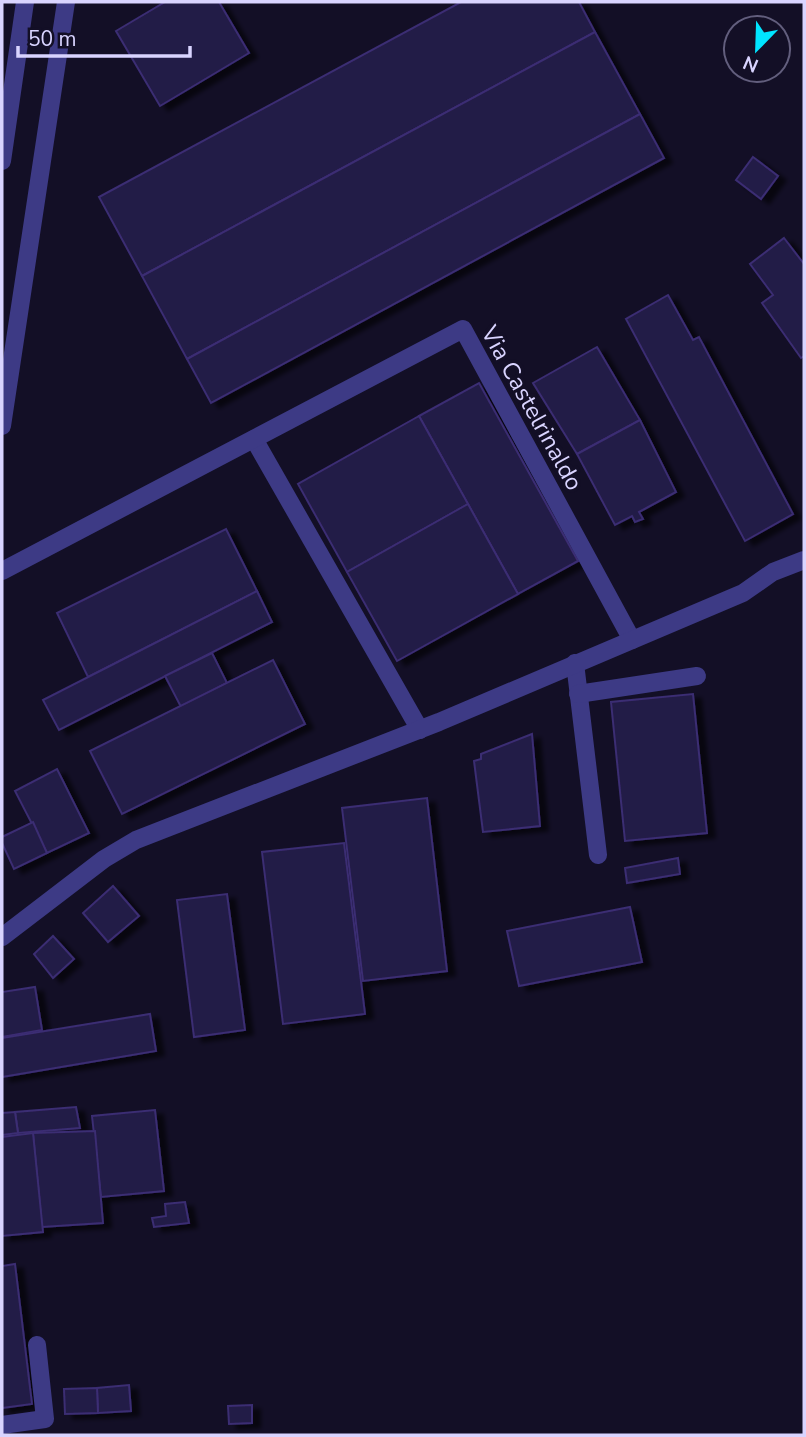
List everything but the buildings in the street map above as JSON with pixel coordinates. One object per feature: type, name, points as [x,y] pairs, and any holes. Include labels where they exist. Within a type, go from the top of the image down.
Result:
[{"type":"street","points":[[2,161],[25,2]]},
{"type":"street","points":[[2,426],[66,2]]},
{"type":"street","name":"Via Castelrinaldo","points":[[2,571],[463,329],[632,640]]},
{"type":"street","points":[[254,439],[420,730]]},
{"type":"street","points":[[2,937],[104,859],[136,840],[420,730],[743,593],[773,572],[804,560]]},
{"type":"street","points":[[575,663],[598,855]]},
{"type":"street","points":[[578,694],[697,676]]},
{"type":"street","points":[[2,1425],[45,1419],[37,1345]]}]
